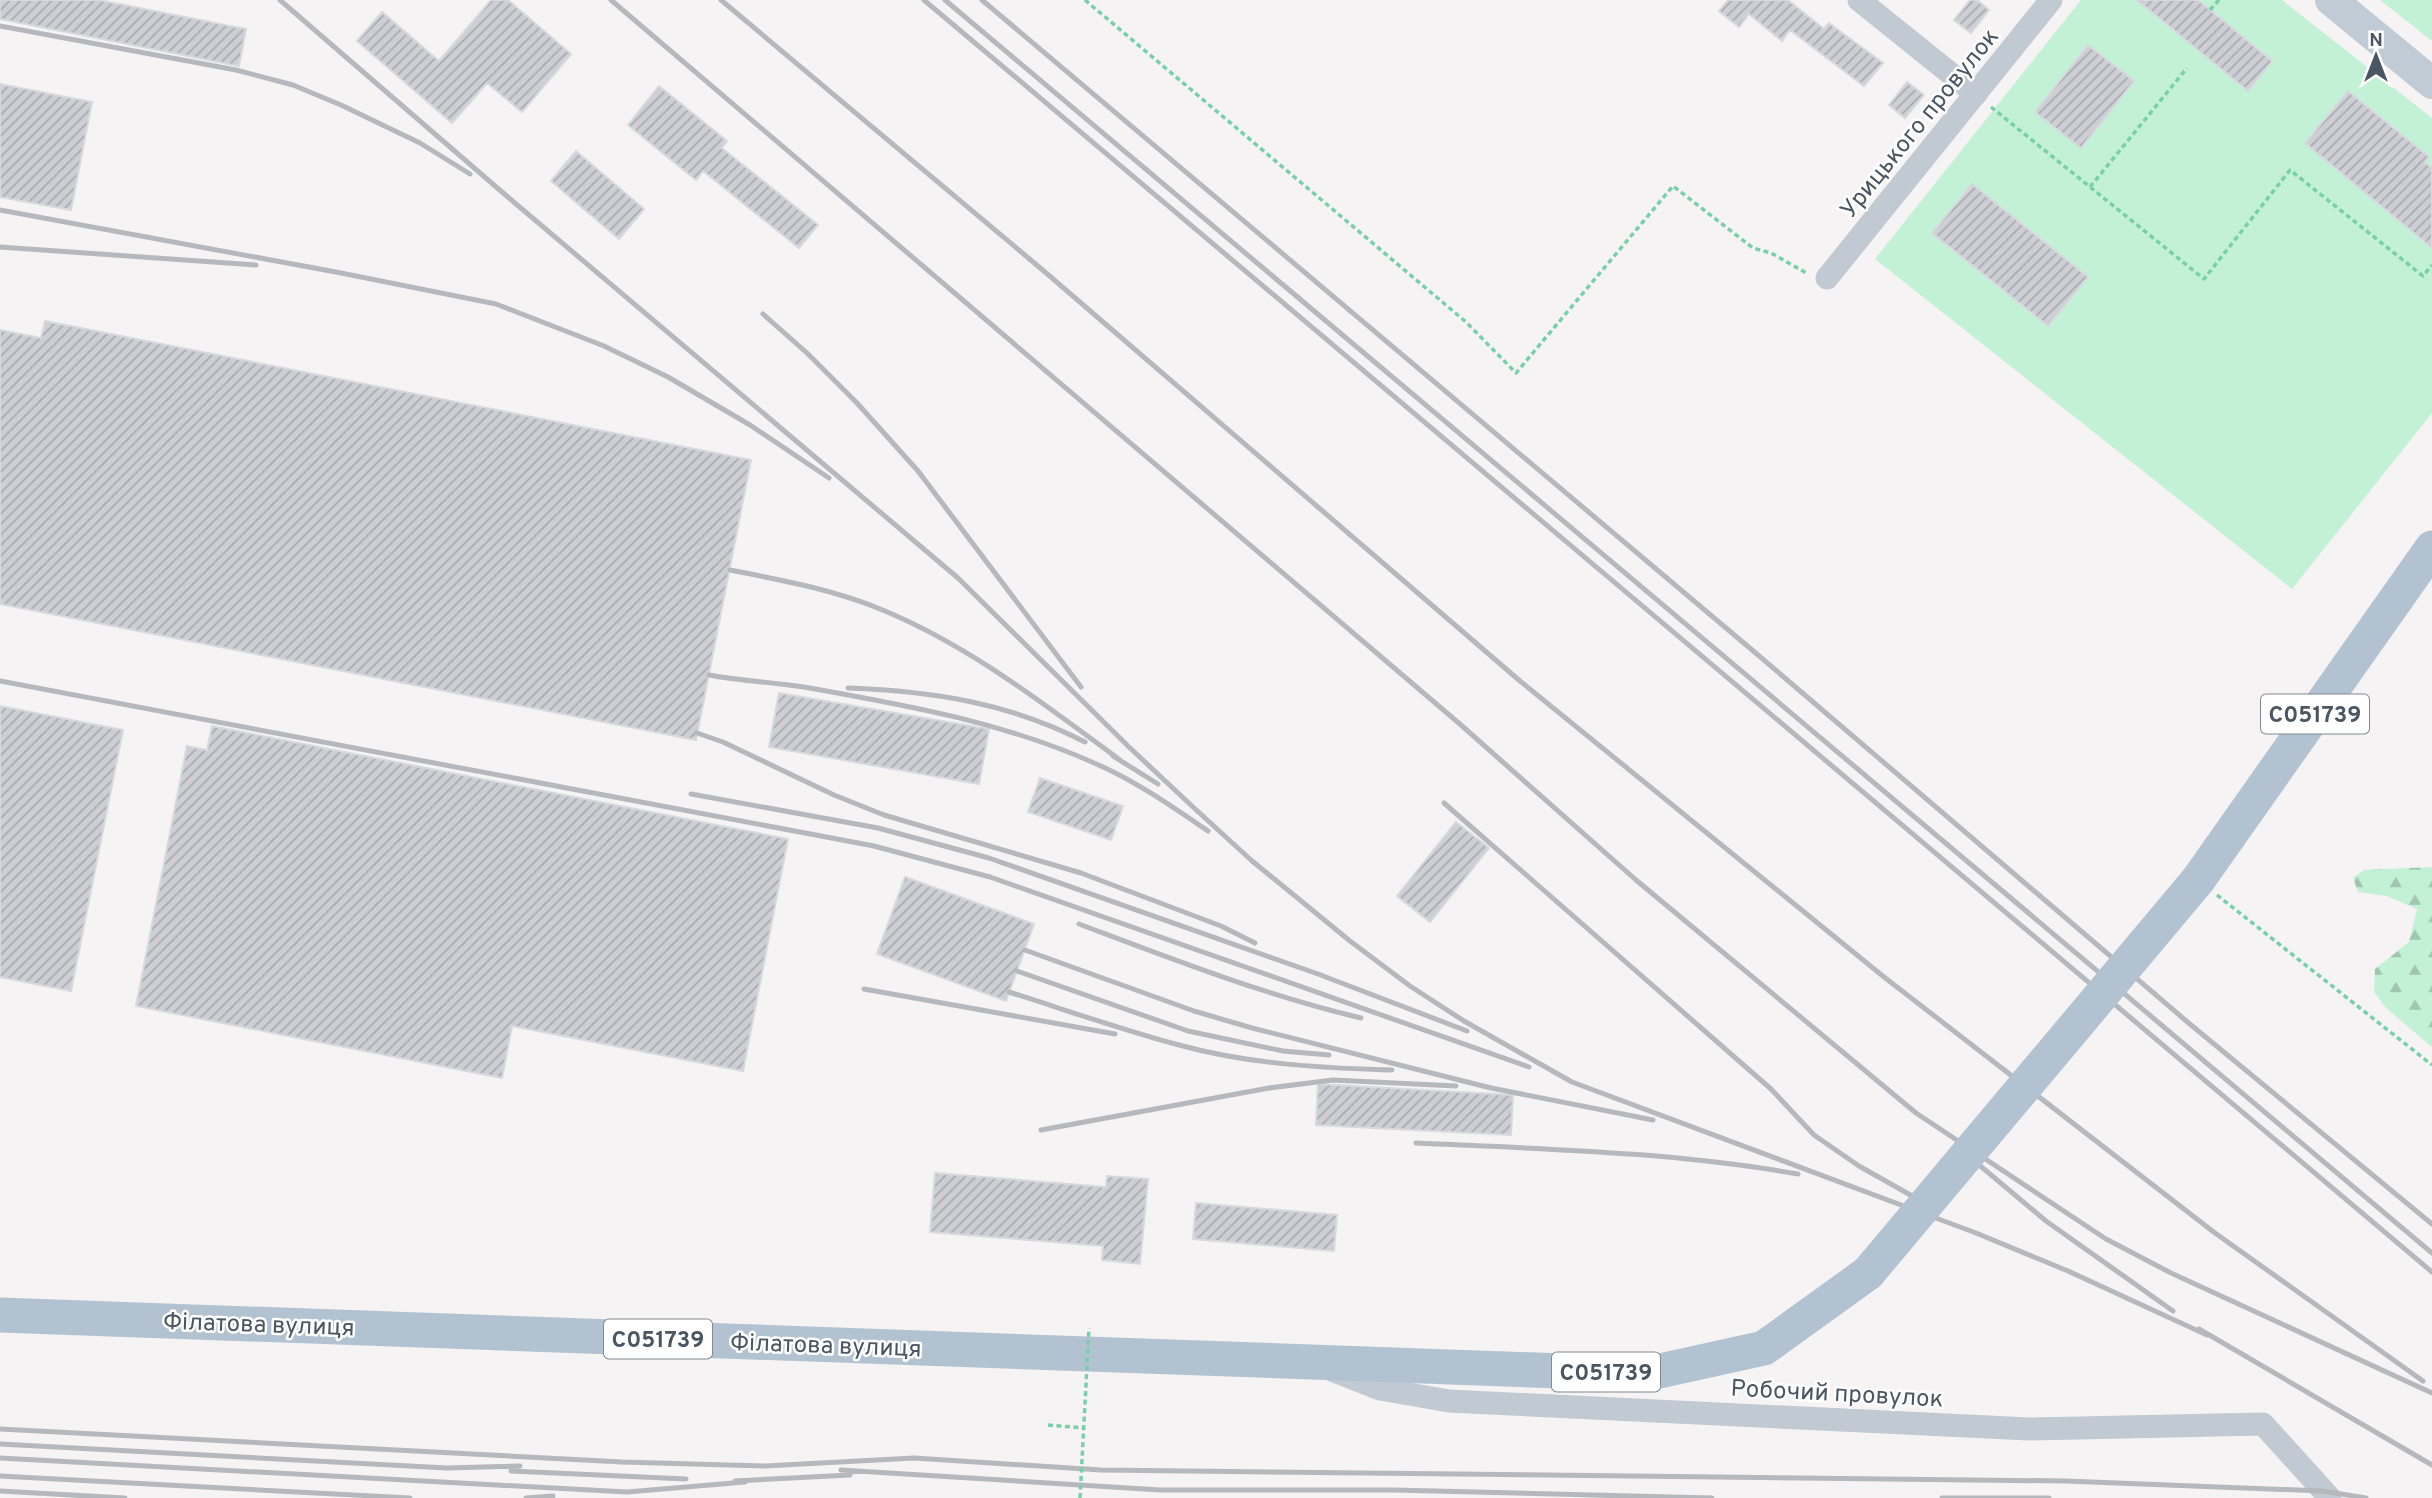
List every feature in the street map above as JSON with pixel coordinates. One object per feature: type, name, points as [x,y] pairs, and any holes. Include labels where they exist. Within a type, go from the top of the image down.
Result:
[{"type":"main road","name":"С051739","points":[[1442,1383],[1646,1374],[1764,1348],[1868,1273],[2198,880],[2432,548]]},
{"type":"main road","name":"Філатова вулиця","points":[[0,1315],[1316,1363],[1442,1383]]},
{"type":"street","points":[[1859,0],[1976,94]]},
{"type":"street","name":"Урицького провулок","points":[[1827,278],[2051,0]]},
{"type":"street","points":[[2330,0],[2432,83]]},
{"type":"street","name":"Робочий провулок","points":[[1442,1383],[2029,1429],[2263,1424],[2330,1498]]},
{"type":"path","points":[[1085,0],[1466,322],[1516,373],[1673,186],[1753,248],[1771,253],[1802,272],[1827,278]]},
{"type":"path","points":[[2210,10],[2218,0]]},
{"type":"path","points":[[2090,187],[2187,68]]},
{"type":"path","points":[[1976,94],[2204,279],[2290,170],[2423,276],[2432,265]]},
{"type":"path","points":[[2198,880],[2432,1065]]},
{"type":"path","points":[[1080,1498],[1089,1328]]},
{"type":"path","points":[[1048,1425],[1084,1428]]},
{"type":"green space","points":[[2081,0],[2282,0],[2432,118],[2432,413],[2292,589],[1875,259]]},
{"type":"green space","points":[[2380,0],[2432,0],[2432,41]]},
{"type":"green space","points":[[2432,867],[2432,1047],[2386,1008],[2374,992],[2375,969],[2409,942],[2417,909],[2387,896],[2358,892],[2353,878],[2364,870]]},
{"type":"building","points":[[0,0],[99,0],[246,29],[239,66],[0,19]]},
{"type":"building","points":[[491,0],[508,0],[571,54],[522,112],[487,83],[452,123],[357,41],[382,12],[439,61]]},
{"type":"building","points":[[1728,0],[1788,0],[1824,29],[1829,23],[1883,63],[1864,86],[1790,30],[1782,41],[1749,14],[1739,27],[1719,11]]},
{"type":"building","points":[[1970,0],[1977,0],[1989,10],[1971,33],[1954,20]]},
{"type":"building","points":[[2137,0],[2198,0],[2272,61],[2248,91]]},
{"type":"building","points":[[2088,45],[2134,81],[2081,148],[2035,112]]},
{"type":"building","points":[[1907,82],[1924,95],[1905,118],[1889,105]]},
{"type":"building","points":[[0,84],[92,102],[71,210],[0,197]]},
{"type":"building","points":[[659,86],[727,141],[722,148],[818,225],[799,248],[703,171],[696,180],[628,125]]},
{"type":"building","points":[[2348,91],[2429,157],[2425,162],[2432,168],[2432,248],[2305,143]]},
{"type":"building","points":[[576,151],[644,209],[619,239],[551,181]]},
{"type":"building","points":[[1972,184],[2088,277],[2048,326],[1932,233]]},
{"type":"building","points":[[45,321],[751,460],[696,740],[0,604],[0,330],[41,338]]},
{"type":"building","points":[[779,693],[989,729],[979,784],[769,747]]},
{"type":"building","points":[[0,706],[123,730],[71,991],[0,977]]},
{"type":"building","points":[[212,726],[788,839],[743,1071],[512,1026],[502,1078],[136,1006],[187,746],[207,750]]},
{"type":"building","points":[[1040,778],[1123,806],[1111,840],[1028,812]]},
{"type":"building","points":[[1456,822],[1489,848],[1430,922],[1397,896]]},
{"type":"building","points":[[905,877],[1034,924],[1006,1001],[877,954]]},
{"type":"building","points":[[1318,1084],[1513,1095],[1511,1135],[1316,1125]]},
{"type":"building","points":[[935,1173],[1106,1187],[1107,1176],[1148,1179],[1140,1264],[1102,1260],[1103,1246],[930,1232]]},
{"type":"building","points":[[1196,1203],[1337,1215],[1334,1251],[1193,1239]]},
{"type":"railway","points":[[280,0],[509,198],[958,578],[1129,747],[1251,860],[1410,986],[1464,1021],[1572,1082],[1976,1233],[2068,1271],[2207,1335]]},
{"type":"railway","points":[[611,0],[1461,725],[1636,880],[1916,1113],[2106,1239],[2171,1273],[2432,1393]]},
{"type":"railway","points":[[721,0],[1045,272],[1520,681],[1884,977],[2215,1233],[2423,1381]]},
{"type":"railway","points":[[924,0],[2432,1272]]},
{"type":"railway","points":[[945,0],[2432,1253]]},
{"type":"railway","points":[[982,0],[1758,655],[2191,1025],[2432,1224]]},
{"type":"railway","points":[[0,26],[236,70],[293,85],[420,143],[470,174]]},
{"type":"railway","points":[[0,210],[496,304],[604,346],[668,377],[750,425],[829,478]]},
{"type":"railway","points":[[0,247],[256,265]]},
{"type":"railway","points":[[763,314],[857,403],[918,471],[1081,687]]},
{"type":"railway","points":[[730,570],[847,597],[917,625],[1007,678],[1120,760]]},
{"type":"railway","points":[[709,675],[804,687],[880,701],[956,717],[1031,738],[1117,774],[1208,831]]},
{"type":"railway","points":[[0,681],[874,846],[990,877],[1529,1067]]},
{"type":"railway","points":[[848,688],[910,692],[970,702],[1028,718],[1085,742]]},
{"type":"railway","points":[[697,733],[723,742],[834,795],[884,815],[1081,873],[1221,926],[1255,943]]},
{"type":"railway","points":[[1113,756],[1158,784]]},
{"type":"railway","points":[[691,794],[878,828],[989,858],[1318,974],[1467,1031]]},
{"type":"railway","points":[[1444,803],[1771,1089],[1814,1135],[1859,1166],[1937,1210]]},
{"type":"railway","points":[[1079,924],[1254,987],[1361,1018]]},
{"type":"railway","points":[[1025,950],[1194,1011],[1252,1028],[1491,1088],[1653,1120]]},
{"type":"railway","points":[[1017,971],[1188,1031],[1283,1051],[1329,1055]]},
{"type":"railway","points":[[864,989],[1115,1034]]},
{"type":"railway","points":[[1009,992],[1136,1033],[1231,1057],[1285,1064],[1392,1070]]},
{"type":"railway","points":[[1041,1130],[1269,1088],[1333,1080],[1456,1086]]},
{"type":"railway","points":[[1416,1143],[1656,1156],[1798,1174]]},
{"type":"railway","points":[[1978,1164],[2046,1221],[2173,1311]]},
{"type":"railway","points":[[2199,1329],[2432,1465]]},
{"type":"railway","points":[[0,1429],[622,1462],[765,1466],[914,1458],[1101,1470],[2066,1481],[2322,1491],[2366,1498]]},
{"type":"railway","points":[[0,1444],[447,1468],[520,1466]]},
{"type":"railway","points":[[0,1458],[627,1492],[745,1482]]},
{"type":"railway","points":[[841,1470],[1160,1490],[1394,1490],[1712,1498]]},
{"type":"railway","points":[[511,1471],[686,1479]]},
{"type":"railway","points":[[735,1481],[850,1475]]},
{"type":"railway","points":[[0,1476],[410,1498]]},
{"type":"railway","points":[[0,1491],[125,1498]]},
{"type":"railway","points":[[526,1498],[553,1496]]},
{"type":"railway","points":[[1942,1498],[2049,1498]]}]
